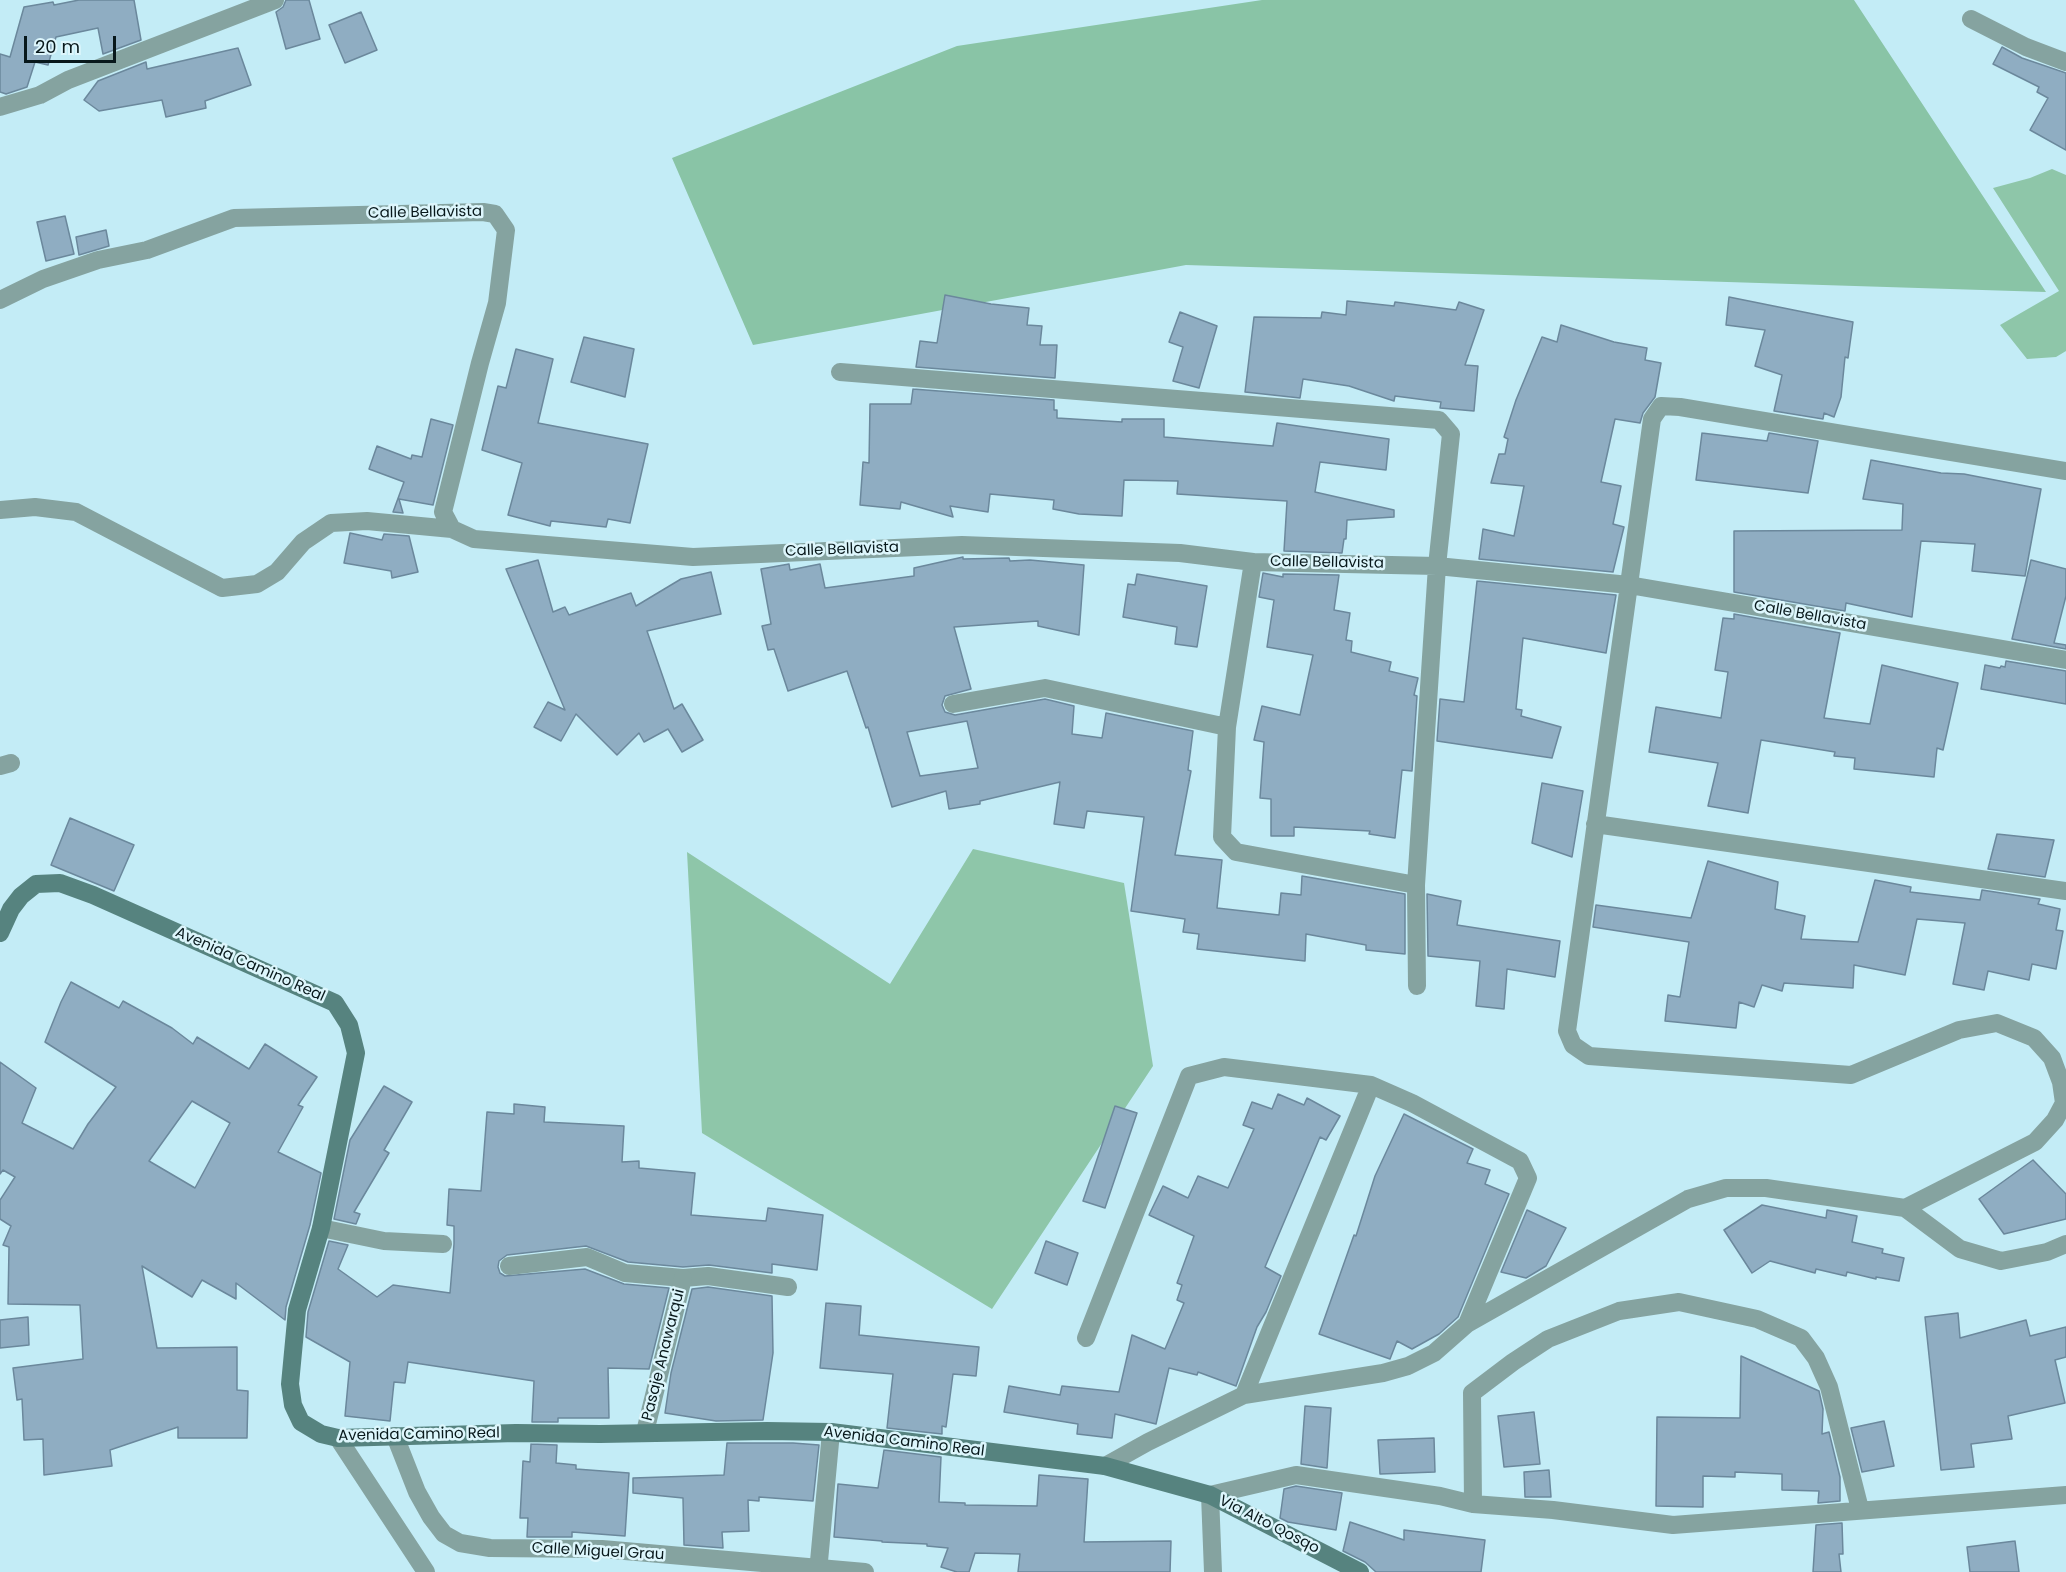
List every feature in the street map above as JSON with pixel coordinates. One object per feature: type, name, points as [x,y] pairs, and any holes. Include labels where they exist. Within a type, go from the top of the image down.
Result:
[{"type":"street","points":[[0,107],[40,95],[68,80],[275,0]]},
{"type":"street","points":[[1971,19],[2026,47],[2066,62]]},
{"type":"street","name":"Calle Bellavista","points":[[0,300],[43,279],[98,260],[147,250],[234,218],[398,213],[483,212],[495,214],[506,230],[497,303],[443,512],[452,529],[474,540],[693,557],[962,545],[1180,553],[1253,562],[1437,566],[1629,585],[2066,660]]},
{"type":"street","points":[[840,372],[1439,420],[1451,434],[1437,566],[1416,885],[1417,986]]},
{"type":"street","points":[[1905,1208],[2036,1142],[2055,1120],[2065,1102],[2061,1082],[2052,1058],[2034,1038],[1997,1023],[1959,1030],[1851,1075],[1589,1056],[1573,1045],[1567,1031],[1652,419],[1661,406],[1680,407],[2066,471]]},
{"type":"street","points":[[0,510],[35,507],[76,512],[222,588],[256,584],[277,572],[303,543],[331,523],[367,521],[452,529]]},
{"type":"street","points":[[1253,562],[1227,727],[1222,837],[1236,852],[1416,885]]},
{"type":"street","points":[[953,704],[1046,688],[1227,727]]},
{"type":"street","points":[[1595,824],[2066,891]]},
{"type":"street","name":"Avenida Camino Real","points":[[0,933],[11,909],[21,896],[36,884],[60,883],[93,895],[335,1003],[349,1025],[356,1053],[321,1228],[297,1310],[290,1384],[293,1405],[301,1422],[321,1434],[338,1438],[645,1432],[831,1432],[1105,1466],[1210,1495]]},
{"type":"street","points":[[1086,1338],[1189,1076],[1224,1067],[1371,1085],[1412,1102],[1520,1161],[1528,1178],[1467,1324]]},
{"type":"street","points":[[1244,1395],[1371,1085]]},
{"type":"street","points":[[1105,1466],[1148,1442],[1244,1395],[1383,1373],[1408,1366],[1434,1353],[1467,1324],[1688,1199],[1726,1188],[1766,1188],[1905,1208],[1960,1249],[2001,1261],[2047,1252],[2066,1244]]},
{"type":"street","points":[[321,1228],[384,1241],[443,1244]]},
{"type":"street","points":[[510,1266],[587,1257],[626,1273],[683,1278],[708,1276],[788,1287]]},
{"type":"street","name":"Pasaje Anawarqui","points":[[645,1432],[683,1278]]},
{"type":"street","points":[[1473,1504],[1472,1393],[1548,1339],[1619,1311],[1679,1302],[1757,1319],[1801,1338],[1816,1358],[1829,1388],[1860,1509]]},
{"type":"street","points":[[818,1570],[831,1432]]},
{"type":"street","name":"Calle Miguel Grau","points":[[395,1436],[417,1492],[431,1517],[444,1534],[460,1543],[490,1548],[602,1549],[818,1570],[865,1572]]},
{"type":"street","points":[[338,1438],[426,1572]]},
{"type":"street","points":[[1213,1572],[1210,1495],[1296,1475],[1440,1496],[1473,1504],[1553,1510],[1673,1525],[2066,1495]]},
{"type":"street","name":"Via Alto Qosqo","points":[[1210,1495],[1360,1572]]},
{"type":"green space","points":[[1262,0],[1854,0],[2046,292],[1186,265],[753,345],[672,158],[957,46]]},
{"type":"green space","points":[[2052,169],[2066,175],[2066,351],[2056,357],[2027,359],[2000,325],[2059,291],[1993,188],[2030,178]]},
{"type":"green space","points":[[973,849],[1124,883],[1153,1066],[992,1309],[702,1133],[687,852],[890,984]]},
{"type":"building","points":[[79,0],[134,0],[141,40],[103,54],[98,28],[56,37],[48,65],[35,62],[27,87],[6,94],[0,92],[0,54],[10,57],[24,7],[53,2],[54,5]]},
{"type":"building","points":[[286,0],[309,0],[320,39],[286,49],[276,12],[283,7]]},
{"type":"building","points":[[361,12],[377,50],[345,63],[329,25]]},
{"type":"building","points":[[2002,47],[2022,58],[2066,73],[2066,150],[2030,130],[2048,98],[2037,92],[2039,87],[1993,64]]},
{"type":"building","points":[[238,48],[251,85],[205,101],[206,108],[166,117],[162,100],[99,111],[84,100],[98,81],[146,62],[147,69]]},
{"type":"building","points":[[65,216],[74,254],[46,261],[37,222]]},
{"type":"building","points":[[106,230],[109,246],[79,255],[76,237]]},
{"type":"building","points":[[945,295],[991,304],[1029,308],[1027,325],[1042,326],[1040,345],[1057,345],[1055,378],[916,367],[920,341],[937,343]]},
{"type":"building","points":[[1729,297],[1853,322],[1848,358],[1845,357],[1841,397],[1834,417],[1824,413],[1823,419],[1774,411],[1782,375],[1755,366],[1765,330],[1726,325]]},
{"type":"building","points":[[1347,301],[1394,306],[1395,302],[1456,310],[1459,302],[1484,310],[1465,365],[1478,366],[1474,411],[1440,408],[1441,402],[1395,396],[1394,401],[1349,386],[1303,379],[1300,398],[1245,392],[1254,317],[1321,318],[1322,312],[1346,315]]},
{"type":"building","points":[[1180,312],[1217,326],[1199,388],[1173,381],[1183,347],[1169,342]]},
{"type":"building","points":[[1561,325],[1614,342],[1647,348],[1645,360],[1661,363],[1655,397],[1643,413],[1640,423],[1615,419],[1601,482],[1621,486],[1613,524],[1624,527],[1613,572],[1479,559],[1483,529],[1514,536],[1524,486],[1491,483],[1499,454],[1505,454],[1508,439],[1504,437],[1516,400],[1542,337],[1557,342]]},
{"type":"building","points":[[584,337],[634,349],[625,397],[571,382]]},
{"type":"building","points":[[516,349],[553,359],[538,423],[648,444],[630,523],[608,519],[606,527],[551,521],[550,526],[508,515],[522,463],[482,450],[498,386],[506,388]]},
{"type":"building","points":[[913,389],[1054,400],[1057,418],[1122,422],[1122,419],[1164,419],[1164,437],[1273,446],[1277,423],[1389,439],[1386,470],[1320,462],[1315,492],[1394,510],[1394,517],[1347,520],[1346,539],[1344,539],[1342,553],[1284,551],[1287,501],[1177,494],[1178,481],[1124,480],[1122,516],[1079,514],[1053,509],[1054,500],[990,494],[988,512],[950,506],[953,517],[901,502],[900,509],[860,505],[863,462],[869,463],[870,404],[911,404]]},
{"type":"building","points":[[431,419],[453,425],[433,505],[399,499],[403,513],[393,512],[404,482],[369,469],[377,446],[411,459],[412,455],[422,457]]},
{"type":"building","points":[[1702,433],[1767,441],[1769,433],[1818,441],[1808,493],[1696,480]]},
{"type":"building","points":[[1871,460],[1941,473],[1964,474],[2041,489],[2025,576],[1972,571],[1975,544],[1921,541],[1912,617],[1846,603],[1845,611],[1734,592],[1734,531],[1902,530],[1903,504],[1863,499]]},
{"type":"building","points":[[350,533],[382,540],[384,534],[409,536],[418,572],[392,578],[391,571],[344,563]]},
{"type":"building","points":[[963,557],[963,559],[1009,558],[1010,561],[1030,560],[1084,565],[1079,635],[1038,626],[1038,621],[954,627],[971,689],[945,696],[942,705],[945,712],[955,715],[1045,699],[1074,706],[1072,734],[1102,738],[1106,713],[1193,731],[1188,770],[1191,771],[1175,855],[1222,860],[1217,908],[1279,915],[1281,893],[1301,895],[1302,876],[1405,894],[1405,954],[1366,950],[1366,945],[1306,934],[1305,961],[1197,949],[1199,934],[1183,932],[1185,919],[1131,911],[1144,817],[1087,811],[1084,828],[1054,824],[1060,782],[980,801],[980,804],[949,809],[946,791],[892,807],[868,727],[866,728],[847,671],[788,691],[774,649],[768,650],[762,626],[771,624],[761,569],[789,564],[790,570],[820,564],[825,588],[914,576],[914,568]],"holes":[[[967,721],[978,768],[920,776],[907,732]]]},
{"type":"building","points":[[538,560],[553,612],[565,607],[569,615],[631,593],[636,606],[681,579],[711,572],[721,614],[647,631],[674,709],[682,704],[703,740],[682,752],[668,729],[644,742],[639,733],[617,755],[576,714],[561,741],[534,727],[548,702],[565,710],[506,569]]},
{"type":"building","points":[[2031,560],[2066,569],[2066,596],[2054,643],[2066,645],[2066,649],[2012,639]]},
{"type":"building","points":[[1263,573],[1283,577],[1283,574],[1339,575],[1334,610],[1350,613],[1346,640],[1352,641],[1351,652],[1391,662],[1389,671],[1418,678],[1414,695],[1417,696],[1412,771],[1402,770],[1395,838],[1369,834],[1370,831],[1294,827],[1294,836],[1271,836],[1271,799],[1260,798],[1264,742],[1254,740],[1262,706],[1300,715],[1313,655],[1267,647],[1274,600],[1259,597]]},
{"type":"building","points":[[1137,574],[1207,586],[1197,647],[1175,644],[1177,627],[1123,617],[1128,584],[1135,585]]},
{"type":"building","points":[[1477,581],[1616,595],[1606,653],[1523,638],[1516,709],[1522,710],[1521,716],[1561,727],[1552,758],[1437,741],[1440,699],[1464,702]]},
{"type":"building","points":[[1734,614],[1840,633],[1824,718],[1870,724],[1882,665],[1958,683],[1943,750],[1937,748],[1934,777],[1854,769],[1855,758],[1834,756],[1835,752],[1761,740],[1748,813],[1708,806],[1718,763],[1649,752],[1656,707],[1721,718],[1728,672],[1715,670],[1723,618],[1734,619]]},
{"type":"building","points":[[2006,661],[2066,671],[2066,704],[1981,689],[1985,665],[2000,668],[2005,667]]},
{"type":"building","points":[[1542,783],[1583,791],[1572,857],[1532,843]]},
{"type":"building","points":[[70,818],[134,845],[114,891],[51,865]]},
{"type":"building","points":[[1997,834],[2054,840],[2045,877],[1988,869]]},
{"type":"building","points":[[1708,861],[1778,882],[1775,909],[1805,916],[1801,939],[1858,942],[1875,880],[1911,887],[1910,892],[1980,900],[1982,890],[2040,899],[2038,904],[2060,909],[2056,930],[2063,931],[2056,969],[2032,964],[2029,980],[1988,971],[1984,990],[1953,984],[1965,923],[1917,919],[1905,975],[1854,965],[1853,988],[1784,983],[1782,991],[1762,985],[1754,1007],[1739,1002],[1736,1028],[1665,1021],[1668,995],[1680,997],[1689,942],[1593,927],[1596,905],[1691,918]]},
{"type":"building","points":[[1427,894],[1461,901],[1457,925],[1560,941],[1555,977],[1507,969],[1504,1009],[1476,1006],[1480,961],[1428,956]]},
{"type":"building","points":[[71,982],[119,1008],[123,1001],[172,1028],[193,1044],[197,1037],[249,1069],[265,1044],[317,1077],[298,1105],[303,1107],[278,1152],[321,1173],[310,1225],[286,1307],[285,1320],[236,1283],[236,1299],[202,1280],[192,1297],[142,1266],[157,1348],[237,1347],[237,1390],[248,1391],[247,1438],[178,1438],[178,1427],[110,1450],[112,1466],[44,1475],[43,1439],[24,1440],[22,1399],[17,1400],[13,1368],[83,1359],[80,1305],[8,1304],[9,1247],[3,1245],[11,1226],[0,1219],[0,1200],[15,1177],[3,1170],[0,1174],[0,1062],[36,1088],[22,1123],[73,1149],[88,1124],[116,1087],[45,1042]],"holes":[[[192,1101],[230,1123],[195,1188],[149,1161]]]},
{"type":"building","points":[[384,1086],[412,1102],[384,1150],[389,1153],[354,1212],[360,1214],[356,1224],[334,1219],[350,1140]]},
{"type":"building","points":[[1278,1094],[1304,1105],[1307,1098],[1340,1116],[1326,1140],[1320,1137],[1265,1267],[1281,1276],[1257,1327],[1236,1386],[1198,1372],[1197,1375],[1169,1368],[1156,1424],[1115,1414],[1112,1438],[1077,1434],[1078,1424],[1004,1412],[1009,1386],[1060,1395],[1062,1386],[1119,1392],[1132,1335],[1165,1349],[1184,1303],[1177,1300],[1182,1285],[1177,1283],[1194,1236],[1149,1215],[1163,1186],[1188,1198],[1198,1176],[1228,1188],[1254,1129],[1243,1125],[1252,1102],[1272,1109]]},
{"type":"building","points":[[514,1104],[545,1107],[544,1122],[624,1126],[622,1162],[639,1161],[639,1168],[695,1173],[691,1215],[766,1221],[768,1208],[823,1215],[817,1270],[772,1264],[772,1273],[709,1265],[683,1267],[628,1262],[586,1246],[507,1255],[499,1261],[498,1267],[500,1273],[505,1276],[585,1269],[624,1284],[669,1288],[649,1369],[608,1368],[609,1418],[558,1418],[558,1422],[532,1422],[534,1381],[408,1362],[405,1383],[394,1382],[390,1421],[345,1416],[350,1362],[306,1337],[308,1312],[329,1241],[348,1245],[338,1269],[377,1297],[393,1285],[450,1293],[454,1226],[447,1225],[449,1189],[481,1191],[487,1112],[514,1114]]},
{"type":"building","points":[[1115,1106],[1137,1113],[1105,1208],[1083,1201]]},
{"type":"building","points":[[1404,1114],[1473,1149],[1467,1163],[1490,1170],[1485,1184],[1509,1194],[1458,1317],[1439,1334],[1412,1349],[1397,1341],[1390,1359],[1319,1334],[1354,1235],[1356,1236],[1375,1176]]},
{"type":"building","points":[[2033,1160],[2066,1194],[2066,1219],[2004,1234],[1979,1199]]},
{"type":"building","points":[[1762,1205],[1826,1218],[1827,1210],[1857,1216],[1852,1242],[1883,1249],[1882,1253],[1904,1258],[1899,1281],[1876,1277],[1876,1279],[1847,1272],[1846,1276],[1816,1269],[1815,1273],[1770,1261],[1752,1273],[1724,1230]]},
{"type":"building","points":[[1527,1210],[1566,1228],[1546,1266],[1526,1278],[1501,1272]]},
{"type":"building","points":[[1046,1241],[1078,1253],[1067,1285],[1035,1273]]},
{"type":"building","points":[[708,1287],[772,1296],[773,1353],[763,1420],[716,1421],[665,1413],[671,1373],[692,1289]]},
{"type":"building","points":[[826,1303],[861,1306],[859,1335],[979,1347],[976,1376],[953,1374],[946,1427],[942,1426],[942,1434],[887,1428],[893,1374],[820,1368]]},
{"type":"building","points":[[1958,1313],[1960,1338],[2026,1320],[2030,1336],[2066,1327],[2066,1357],[2055,1360],[2065,1403],[2008,1416],[2012,1439],[1971,1444],[1974,1467],[1941,1470],[1925,1317]]},
{"type":"building","points":[[28,1317],[29,1345],[0,1348],[0,1320]]},
{"type":"building","points":[[1741,1356],[1819,1391],[1823,1409],[1822,1434],[1829,1432],[1840,1477],[1840,1501],[1818,1503],[1819,1491],[1782,1490],[1782,1474],[1735,1472],[1735,1477],[1703,1476],[1703,1507],[1656,1506],[1657,1417],[1740,1418]]},
{"type":"building","points":[[1305,1406],[1331,1408],[1327,1468],[1301,1464]]},
{"type":"building","points":[[1534,1412],[1540,1464],[1504,1467],[1498,1416]]},
{"type":"building","points":[[1884,1421],[1894,1466],[1862,1472],[1851,1428]]},
{"type":"building","points":[[1434,1438],[1435,1472],[1380,1474],[1378,1440]]},
{"type":"building","points":[[727,1443],[819,1445],[813,1501],[759,1497],[759,1501],[748,1500],[749,1531],[722,1532],[723,1548],[684,1545],[683,1498],[633,1493],[633,1478],[724,1475]]},
{"type":"building","points":[[531,1444],[557,1445],[556,1463],[576,1465],[576,1469],[629,1473],[625,1536],[572,1532],[572,1537],[527,1537],[528,1518],[520,1518],[523,1461],[530,1462]]},
{"type":"building","points":[[884,1450],[941,1457],[939,1502],[965,1503],[965,1505],[1037,1506],[1039,1475],[1088,1479],[1084,1542],[1171,1541],[1170,1572],[1018,1572],[1020,1554],[975,1553],[969,1572],[957,1572],[941,1567],[948,1548],[927,1546],[927,1544],[834,1537],[838,1484],[878,1488]]},
{"type":"building","points":[[1549,1470],[1551,1497],[1525,1497],[1524,1472]]},
{"type":"building","points":[[1296,1486],[1342,1493],[1336,1530],[1288,1522],[1280,1518],[1284,1489]]},
{"type":"building","points":[[1350,1522],[1404,1540],[1404,1530],[1485,1540],[1481,1572],[1376,1572],[1365,1562],[1343,1551]]},
{"type":"building","points":[[1842,1523],[1843,1554],[1839,1554],[1841,1572],[1813,1572],[1816,1525]]},
{"type":"building","points":[[2015,1541],[2019,1572],[1970,1572],[1967,1547]]}]
